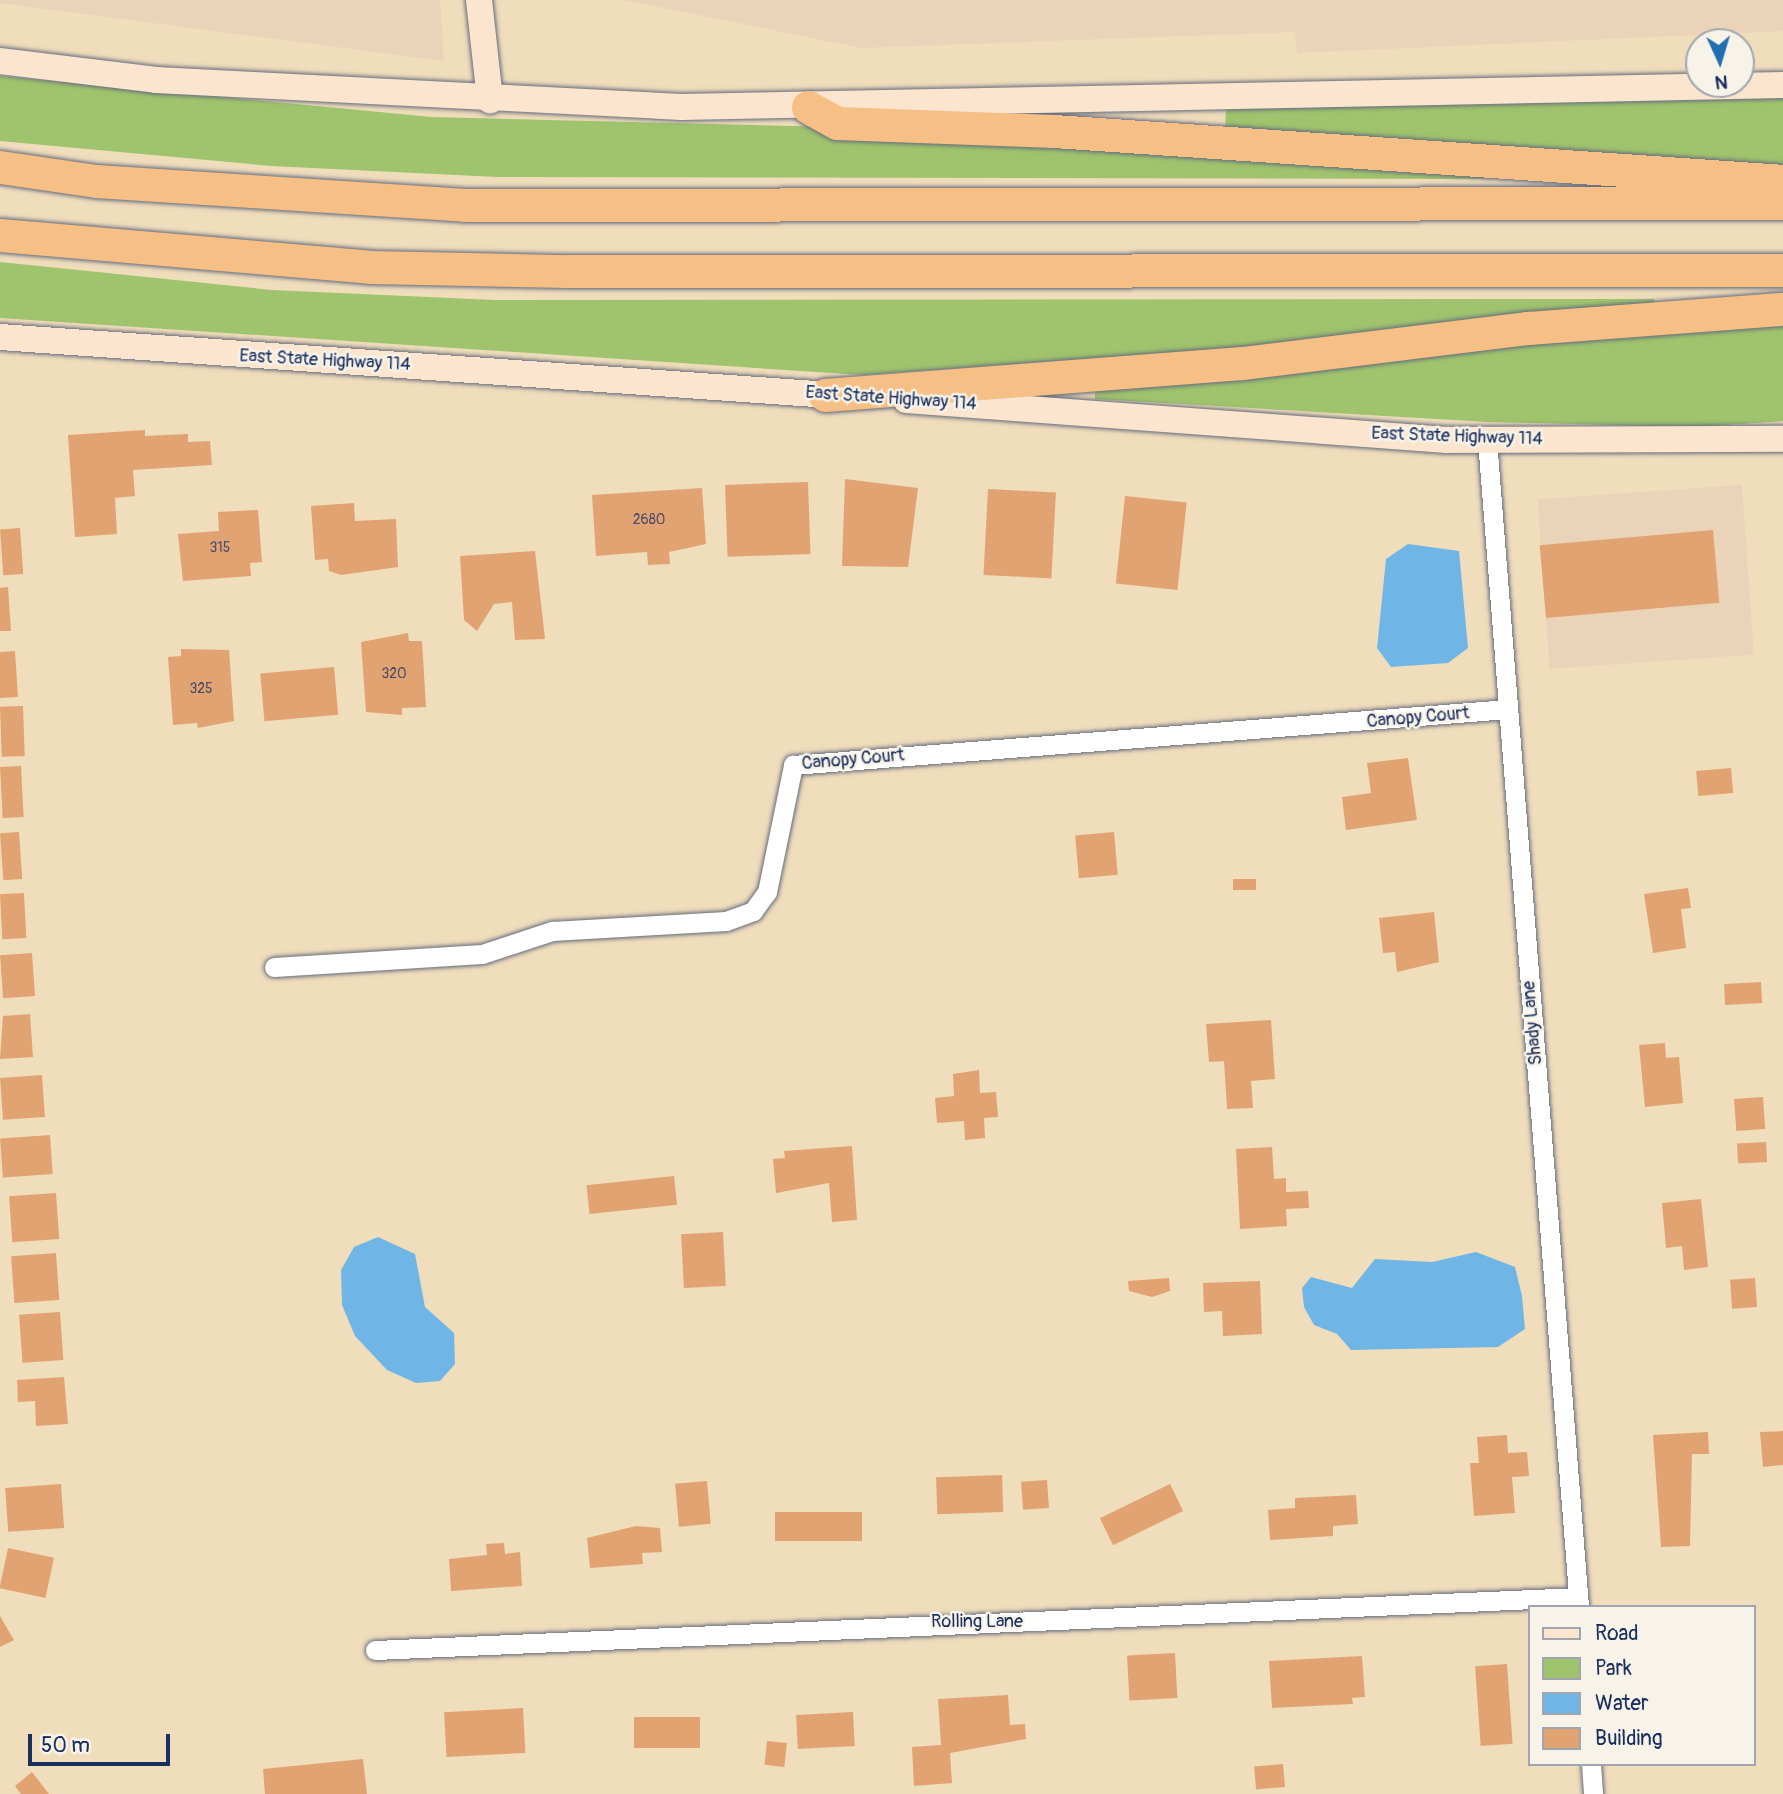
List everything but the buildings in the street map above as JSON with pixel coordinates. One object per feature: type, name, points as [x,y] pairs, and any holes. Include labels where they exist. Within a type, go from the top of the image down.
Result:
[{"type":"highway","points":[[808,107],[837,123],[1054,131],[1783,181]]},
{"type":"highway","points":[[0,167],[96,181],[465,205],[1783,203]]},
{"type":"highway","points":[[0,235],[370,267],[567,271],[1783,270]]},
{"type":"highway","points":[[825,395],[1241,363],[1528,328],[1783,309]]},
{"type":"main road","points":[[479,0],[490,100]]},
{"type":"main road","points":[[0,61],[133,78],[490,100],[808,107],[1783,85]]},
{"type":"main road","name":"East State Highway 114","points":[[0,337],[1487,440],[1783,439]]},
{"type":"street","name":"Shady Lane","points":[[1487,440],[1578,1602]]},
{"type":"street","name":"Canopy Court","points":[[274,967],[482,954],[552,931],[726,921],[753,911],[767,892],[793,765],[1508,709]]},
{"type":"street","name":"Rolling Lane","points":[[375,1650],[1578,1602]]},
{"type":"street","points":[[1591,1766],[1593,1794]]},
{"type":"shaded area","points":[[0,0],[440,0],[444,61],[0,3]]},
{"type":"shaded area","points":[[624,0],[1783,0],[1783,31],[1755,32],[1755,28],[1685,28],[1685,35],[1297,53],[1295,32],[861,48]]},
{"type":"shaded area","points":[[1742,485],[1754,655],[1549,669],[1537,499]]},
{"type":"green space","points":[[0,76],[432,117],[877,128],[1486,169],[1486,179],[497,177],[271,166],[0,141]]},
{"type":"green space","points":[[1783,98],[1783,171],[1225,131],[1226,109]]},
{"type":"green space","points":[[0,262],[272,290],[495,300],[1654,299],[1655,307],[1382,338],[862,375],[0,318]]},
{"type":"green space","points":[[1783,317],[1783,421],[1696,427],[1488,422],[1095,399],[1095,388]]},
{"type":"water","points":[[1408,544],[1459,551],[1468,648],[1448,663],[1391,667],[1377,648],[1386,559]]},
{"type":"water","points":[[378,1237],[415,1254],[425,1307],[454,1333],[455,1364],[440,1381],[416,1383],[387,1370],[355,1336],[342,1305],[341,1270],[354,1247]]},
{"type":"water","points":[[1476,1252],[1515,1267],[1522,1296],[1525,1329],[1498,1347],[1351,1350],[1337,1334],[1314,1325],[1304,1307],[1302,1288],[1311,1277],[1352,1288],[1375,1259],[1432,1262]]}]
